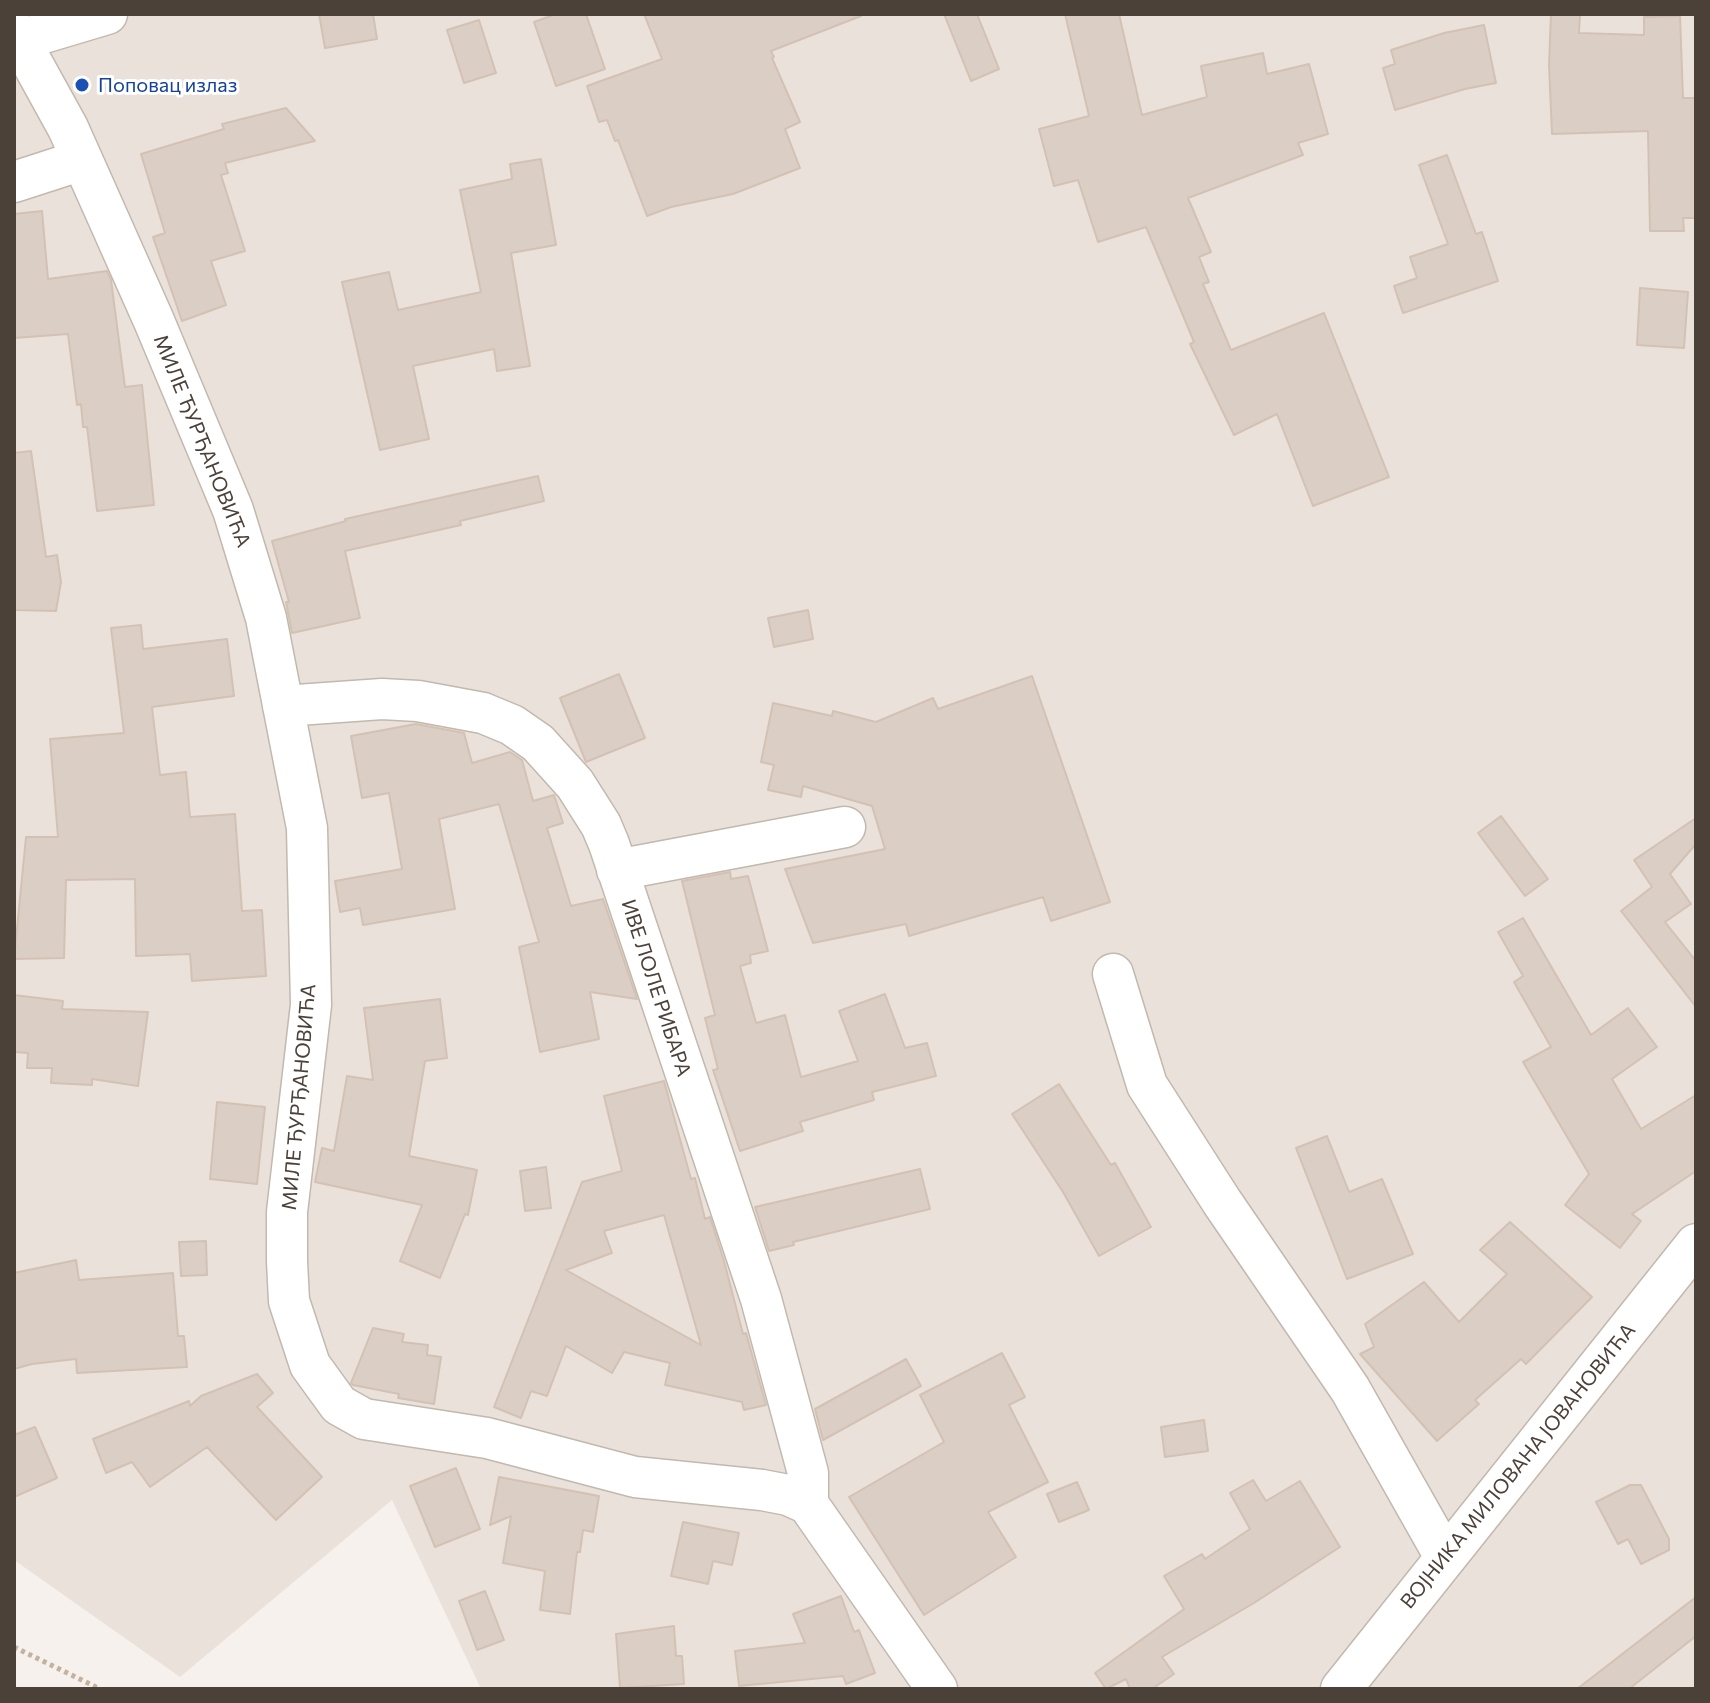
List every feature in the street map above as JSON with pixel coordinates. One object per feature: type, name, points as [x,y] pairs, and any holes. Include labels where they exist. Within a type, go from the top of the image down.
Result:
[{"type":"street","points":[[17,35],[107,14]]},
{"type":"street","name":"МИЛЕ ЂУРЂАНОВИЋА","points":[[17,35],[82,160],[233,510],[266,618],[307,828],[311,1005],[287,1212],[289,1301],[310,1365],[339,1405],[364,1419],[487,1438],[635,1477],[762,1490],[788,1495],[808,1504]]},
{"type":"street","points":[[14,182],[82,160]]},
{"type":"street","name":"ИВЕ ЛОЛЕ РИБАРА","points":[[283,706],[382,699],[418,701],[483,713],[512,725],[538,743],[575,784],[601,825],[761,1299],[808,1473],[808,1504]]},
{"type":"street","points":[[617,870],[845,827]]},
{"type":"street","points":[[1113,974],[1147,1085],[1222,1202],[1350,1389],[1445,1557]]},
{"type":"street","name":"ВОЈНИКА МИЛОВАНА ЈОВАНОВИЋА","points":[[1341,1689],[1696,1244]]},
{"type":"street","points":[[808,1504],[937,1689]]},
{"type":"path","points":[[14,1647],[100,1689]]},
{"type":"shaded area","points":[[14,14],[1696,14],[1696,1689],[481,1689],[392,1500],[180,1677],[14,1560]]},
{"type":"building","points":[[319,14],[373,14],[377,39],[325,48]]},
{"type":"building","points":[[556,14],[586,14],[605,69],[556,86],[534,22]]},
{"type":"building","points":[[644,14],[860,14],[771,51],[800,122],[785,129],[800,168],[733,194],[671,207],[647,216],[618,140],[615,141],[607,120],[599,122],[587,86],[662,59]]},
{"type":"building","points":[[944,14],[977,14],[999,69],[971,81]]},
{"type":"building","points":[[1065,14],[1119,14],[1142,115],[1207,97],[1201,66],[1263,53],[1267,74],[1309,64],[1328,134],[1298,143],[1303,155],[1188,198],[1211,252],[1199,257],[1209,282],[1203,284],[1231,350],[1324,313],[1389,477],[1313,506],[1277,414],[1234,435],[1190,344],[1194,342],[1146,227],[1098,242],[1078,180],[1054,186],[1039,129],[1089,116]]},
{"type":"building","points":[[1551,14],[1580,14],[1579,33],[1644,35],[1644,17],[1680,16],[1683,98],[1696,98],[1696,218],[1683,218],[1684,231],[1650,231],[1648,131],[1552,134],[1549,65]]},
{"type":"building","points":[[479,20],[496,73],[464,83],[447,30]]},
{"type":"building","points":[[1484,25],[1496,83],[1395,110],[1383,68],[1395,64],[1391,50],[1444,33]]},
{"type":"building","points":[[286,108],[315,141],[225,163],[228,173],[221,175],[245,251],[211,261],[226,305],[182,321],[153,237],[165,233],[141,154],[224,129],[222,124]]},
{"type":"building","points":[[1447,155],[1476,234],[1482,232],[1498,281],[1403,313],[1394,286],[1417,278],[1410,257],[1448,244],[1419,165]]},
{"type":"building","points":[[541,159],[556,245],[511,253],[530,366],[497,371],[494,349],[413,366],[429,439],[380,450],[342,282],[389,272],[398,310],[481,292],[460,190],[512,179],[510,164]]},
{"type":"building","points":[[42,211],[48,279],[107,271],[111,280],[125,387],[142,385],[154,505],[97,511],[87,427],[83,427],[81,404],[77,405],[68,334],[14,338],[14,214]]},
{"type":"building","points":[[1640,288],[1688,292],[1684,348],[1637,345]]},
{"type":"building","points":[[31,451],[46,557],[57,555],[61,582],[56,611],[14,610],[14,453]]},
{"type":"building","points":[[538,476],[544,501],[460,521],[461,525],[345,551],[360,618],[292,633],[286,602],[289,602],[272,541],[345,519]]},
{"type":"building","points":[[808,610],[813,639],[774,647],[768,618]]},
{"type":"building","points":[[141,625],[143,649],[227,639],[234,696],[152,707],[160,775],[186,772],[190,817],[235,814],[242,911],[262,910],[266,976],[192,981],[190,954],[136,956],[135,879],[66,880],[64,958],[14,959],[26,837],[58,837],[50,739],[124,733],[111,628]]},
{"type":"building","points":[[619,674],[645,738],[586,762],[560,698]]},
{"type":"building","points":[[1032,676],[1110,902],[1051,921],[1043,897],[909,936],[906,924],[813,943],[785,869],[885,849],[872,806],[803,786],[801,797],[768,790],[774,765],[761,762],[773,703],[832,716],[833,711],[876,722],[933,698],[938,709]]},
{"type":"building","points":[[416,724],[464,733],[472,763],[510,752],[522,760],[533,801],[554,795],[563,823],[547,828],[571,906],[603,899],[637,999],[590,992],[599,1039],[540,1052],[519,947],[539,942],[499,804],[439,819],[455,909],[363,925],[360,908],[340,912],[335,881],[402,869],[389,793],[362,798],[351,736]]},
{"type":"building","points":[[1501,816],[1548,879],[1525,896],[1478,833]]},
{"type":"building","points":[[1696,818],[1696,844],[1670,874],[1691,904],[1665,922],[1696,961],[1696,1007],[1621,911],[1652,887],[1634,860]]},
{"type":"building","points":[[730,872],[731,879],[748,876],[768,951],[750,955],[751,963],[740,966],[756,1023],[785,1015],[801,1077],[858,1061],[839,1011],[885,994],[905,1048],[927,1043],[936,1076],[872,1092],[874,1100],[800,1122],[803,1131],[740,1151],[713,1070],[718,1069],[705,1018],[715,1015],[682,881]]},
{"type":"building","points":[[1523,918],[1591,1035],[1628,1008],[1657,1047],[1612,1079],[1641,1129],[1696,1095],[1696,1171],[1632,1214],[1641,1221],[1620,1248],[1565,1205],[1589,1174],[1523,1062],[1551,1047],[1514,982],[1523,976],[1498,932]]},
{"type":"building","points":[[14,995],[63,1001],[62,1009],[148,1012],[138,1086],[92,1079],[92,1085],[51,1083],[52,1068],[27,1068],[28,1053],[14,1052]]},
{"type":"building","points":[[440,999],[447,1058],[425,1061],[409,1156],[477,1170],[468,1215],[465,1214],[440,1278],[400,1261],[422,1205],[315,1182],[322,1148],[334,1151],[347,1076],[373,1080],[364,1008]]},
{"type":"building","points":[[664,1081],[691,1179],[695,1178],[705,1219],[710,1217],[766,1405],[744,1410],[742,1402],[665,1385],[670,1363],[624,1352],[612,1373],[566,1346],[547,1396],[531,1391],[521,1418],[494,1407],[582,1182],[622,1171],[604,1096]],"holes":[[[664,1215],[701,1345],[566,1270],[612,1253],[604,1231]]]},
{"type":"building","points":[[1059,1084],[1111,1165],[1115,1163],[1151,1227],[1099,1256],[1063,1192],[1012,1114]]},
{"type":"building","points":[[217,1102],[265,1107],[257,1184],[210,1179]]},
{"type":"building","points":[[1327,1136],[1349,1192],[1382,1179],[1413,1254],[1347,1279],[1296,1148]]},
{"type":"building","points":[[546,1167],[551,1208],[525,1211],[520,1171]]},
{"type":"building","points":[[920,1169],[930,1209],[793,1242],[794,1245],[769,1251],[755,1207]]},
{"type":"building","points":[[1510,1222],[1592,1297],[1526,1364],[1521,1359],[1475,1400],[1479,1404],[1437,1441],[1360,1354],[1374,1347],[1365,1324],[1424,1282],[1459,1322],[1507,1274],[1480,1250]]},
{"type":"building","points":[[206,1241],[207,1275],[181,1276],[179,1242]]},
{"type":"building","points":[[76,1260],[79,1280],[173,1273],[178,1336],[184,1336],[187,1367],[77,1373],[76,1359],[14,1369],[14,1273]]},
{"type":"building","points":[[373,1328],[404,1334],[402,1342],[428,1345],[427,1355],[441,1357],[434,1404],[398,1398],[399,1394],[351,1383]]},
{"type":"building","points":[[1002,1353],[1025,1397],[1009,1405],[1048,1482],[988,1512],[1016,1557],[924,1615],[849,1497],[944,1442],[920,1395]]},
{"type":"building","points":[[906,1359],[921,1386],[823,1440],[815,1409]]},
{"type":"building","points":[[257,1374],[273,1393],[257,1407],[322,1477],[276,1520],[207,1447],[150,1487],[132,1462],[106,1473],[93,1439],[189,1401],[190,1406],[201,1396]]},
{"type":"building","points":[[1204,1420],[1208,1451],[1165,1457],[1161,1427]]},
{"type":"building","points":[[35,1427],[57,1478],[14,1497],[14,1435]]},
{"type":"building","points":[[456,1468],[480,1529],[435,1547],[410,1486]]},
{"type":"building","points":[[499,1477],[599,1496],[593,1532],[583,1530],[580,1552],[577,1552],[570,1614],[540,1610],[545,1571],[503,1563],[511,1516],[490,1525]]},
{"type":"building","points":[[1253,1480],[1266,1501],[1300,1481],[1340,1547],[1254,1603],[1162,1657],[1174,1674],[1152,1689],[1130,1689],[1126,1679],[1106,1689],[1095,1673],[1184,1609],[1164,1576],[1202,1554],[1205,1559],[1250,1529],[1230,1493]]},
{"type":"building","points":[[1077,1482],[1089,1510],[1059,1522],[1047,1494]]},
{"type":"building","points":[[1630,1485],[1641,1485],[1669,1539],[1669,1550],[1641,1564],[1628,1539],[1618,1544],[1596,1502]]},
{"type":"building","points":[[683,1522],[739,1533],[732,1565],[713,1561],[708,1584],[671,1576]]},
{"type":"building","points":[[485,1591],[504,1640],[477,1650],[459,1601]]},
{"type":"building","points":[[841,1596],[854,1632],[859,1630],[875,1673],[846,1684],[843,1676],[739,1686],[735,1651],[805,1643],[793,1614]]},
{"type":"building","points":[[1696,1597],[1696,1636],[1629,1689],[1577,1689]]},
{"type":"building","points":[[674,1626],[676,1656],[682,1656],[684,1684],[620,1688],[616,1634]]},
{"type":"place","name":"Поповац излаз","points":[[82,85]]}]
